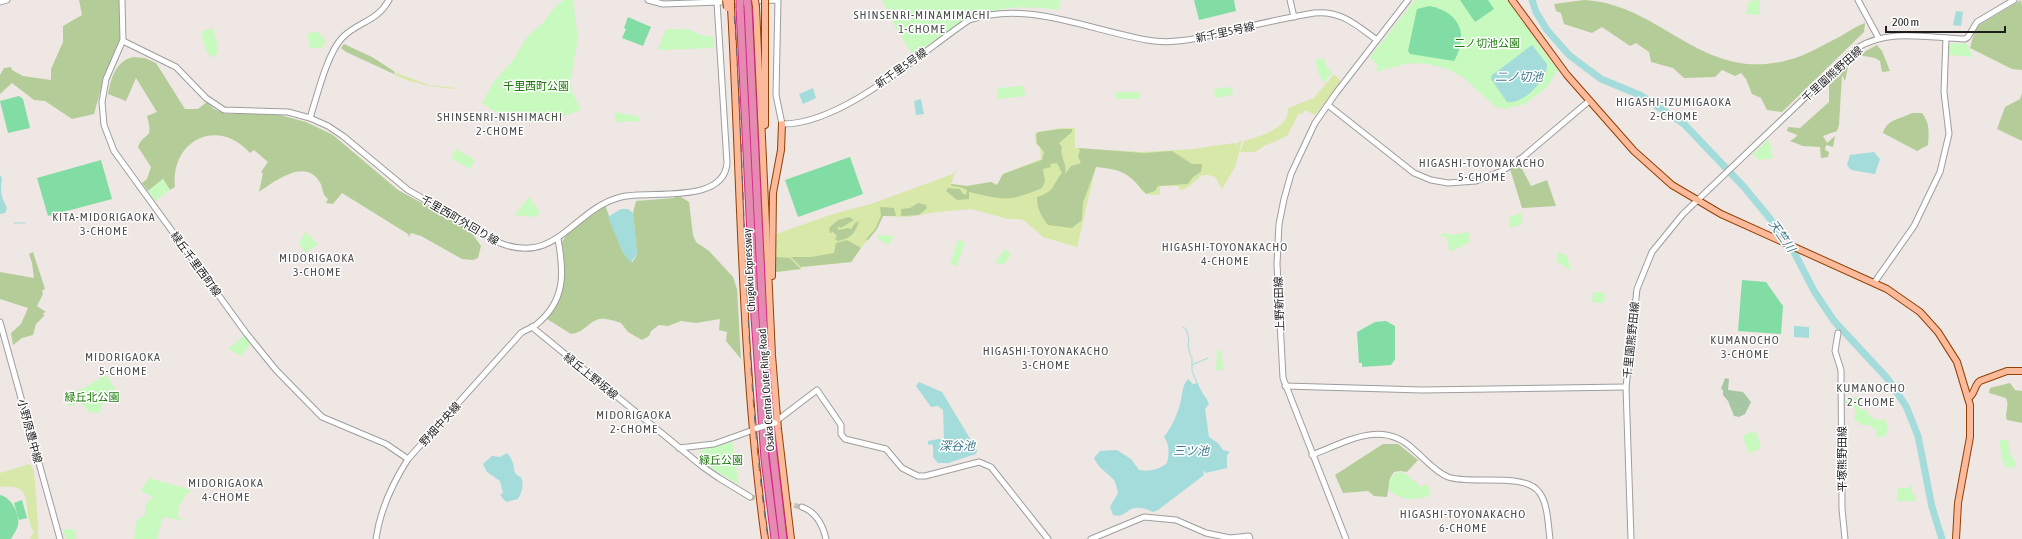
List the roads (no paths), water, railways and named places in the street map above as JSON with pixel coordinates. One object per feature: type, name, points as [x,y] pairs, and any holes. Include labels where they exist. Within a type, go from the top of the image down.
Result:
[{"type":"highway","name":"Chugoku Expressway","points":[[744,4],[755,317],[765,459],[775,539]]},
{"type":"highway","name":"Chugoku Expressway","points":[[744,4],[762,321],[773,454],[783,539]]},
{"type":"main road","points":[[726,0],[729,8]]},
{"type":"main road","name":"Osaka Central Outer Ring Road","points":[[731,0],[729,8],[734,57],[755,429],[765,539]]},
{"type":"main road","points":[[1512,0],[1553,58],[1589,101],[1650,167],[1672,185],[1698,202],[1874,283],[1911,305],[1925,317],[1938,332],[1957,362],[1968,398],[1971,420],[1970,437],[1958,503],[1956,539]]},
{"type":"main road","name":"Osaka Central Outer Ring Road","points":[[756,3],[776,421],[791,539]]},
{"type":"main road","points":[[764,168],[765,3]]},
{"type":"main road","points":[[770,289],[773,268],[773,193],[781,150],[782,124]]},
{"type":"main road","points":[[1968,398],[1972,396],[1977,384],[1980,381],[2007,371],[2022,371]]},
{"type":"street","points":[[0,2],[7,0]]},
{"type":"street","name":"緑丘千里西町線","points":[[122,0],[123,41],[106,79],[102,102],[104,125],[114,151],[246,333],[276,370],[322,417],[386,444],[408,459]]},
{"type":"street","points":[[310,118],[338,44],[349,32],[376,16],[389,0]]},
{"type":"street","points":[[648,0],[663,4],[778,0],[776,95],[782,124]]},
{"type":"street","points":[[1290,0],[1294,17]]},
{"type":"street","name":"上野新田線","points":[[1346,539],[1283,378],[1277,264],[1279,224],[1284,199],[1297,160],[1315,123],[1408,0]]},
{"type":"street","points":[[1858,0],[1878,37]]},
{"type":"street","name":"千里園熊野田線","points":[[1631,539],[1626,387],[1637,289],[1642,274],[1657,245],[1683,214],[1698,202],[1845,58],[1861,46],[1878,37],[1900,36],[1967,38],[1977,22],[2014,0]]},
{"type":"street","name":"千里西町外回り線","points":[[123,41],[176,67],[206,98],[224,110],[280,111],[310,118],[340,134],[408,190],[500,243],[513,248],[526,249],[541,246],[558,239],[589,211],[609,200],[636,195],[702,191],[713,187],[720,179],[727,163],[717,2]]},
{"type":"street","name":"新千里5号線","points":[[782,124],[797,124],[849,105],[969,20],[998,8]]},
{"type":"street","name":"新千里5号線","points":[[1040,9],[1134,37],[1160,42],[1189,40],[1318,12],[1338,14],[1352,20],[1377,40]]},
{"type":"street","points":[[1874,283],[1910,233],[1934,188],[1940,172],[1949,134],[1944,92],[1946,38]]},
{"type":"street","points":[[1328,105],[1414,173],[1431,180],[1448,183],[1476,180],[1502,172],[1523,158],[1589,101]]},
{"type":"street","points":[[532,327],[539,323],[549,311],[560,291],[562,274],[558,239]]},
{"type":"street","name":"小野原豊中線","points":[[0,322],[60,539]]},
{"type":"street","name":"野畑中央線","points":[[376,539],[378,520],[397,476],[408,459],[522,333],[532,327]]},
{"type":"street","name":"緑丘上野坂線","points":[[532,327],[680,448],[719,478],[750,497]]},
{"type":"street","name":"平塚熊野田線","points":[[1838,333],[1835,351],[1841,370],[1842,509],[1845,539]]},
{"type":"street","points":[[1285,386],[1422,390],[1626,387]]},
{"type":"street","points":[[680,448],[714,444],[776,421],[817,390],[841,425],[841,434],[845,439],[886,449],[902,468],[911,475],[925,476],[979,462],[990,467],[1048,539]]},
{"type":"street","points":[[1312,455],[1366,434],[1395,436],[1406,442],[1437,471],[1447,477],[1529,484],[1539,492],[1544,504],[1550,539]]},
{"type":"street","points":[[802,507],[814,515],[820,522],[826,539]]},
{"type":"street","points":[[1091,539],[1144,517],[1176,520],[1206,533],[1230,538],[1249,536],[1250,539]]},
{"type":"water","points":[[1956,11],[1963,12],[1961,26],[1953,25]]},
{"type":"water","name":"二ノ切池","points":[[1532,45],[1547,64],[1543,77],[1527,95],[1513,102],[1507,102],[1491,79],[1491,76]]},
{"type":"water","points":[[813,88],[816,98],[803,104],[799,94]]},
{"type":"water","points":[[921,99],[924,114],[916,115],[914,101]]},
{"type":"water","points":[[1874,152],[1880,159],[1875,174],[1851,170],[1847,165],[1850,155]]},
{"type":"water","points":[[0,175],[2,178],[1,187],[3,200],[7,208],[5,213],[0,214]]},
{"type":"water","points":[[621,209],[628,209],[633,213],[637,254],[631,263],[623,253],[608,217]]},
{"type":"water","points":[[1794,326],[1809,327],[1809,338],[1794,337]]},
{"type":"water","name":"三ツ池","points":[[1188,379],[1193,384],[1198,383],[1209,404],[1205,409],[1209,437],[1218,443],[1223,450],[1230,452],[1227,455],[1227,468],[1206,473],[1203,470],[1204,475],[1158,510],[1153,512],[1138,508],[1122,515],[1113,515],[1110,507],[1118,493],[1116,484],[1094,458],[1100,451],[1117,450],[1131,459],[1139,470],[1154,470],[1167,463],[1168,450],[1164,437],[1170,429],[1176,415],[1184,387]]},
{"type":"water","name":"深谷池","points":[[919,382],[942,392],[977,450],[976,454],[948,463],[938,463],[933,457],[933,447],[932,444],[928,445],[928,441],[938,439],[944,440],[943,410],[938,406],[931,407],[916,386]]},
{"type":"water","points":[[507,453],[511,458],[516,474],[521,477],[522,485],[518,499],[506,502],[500,495],[503,493],[500,481],[487,472],[483,464],[492,456],[500,457]]},
{"type":"waterway","name":"天竺川","points":[[1532,0],[1536,12],[1547,30],[1569,55],[1601,79],[1640,95],[1684,124],[1744,187],[1776,226],[1792,248],[1814,291],[1834,321],[1887,378],[1906,406],[1918,436],[1932,507],[1942,539]]},
{"type":"waterway","points":[[14,223],[25,223]]},
{"type":"waterway","points":[[1183,327],[1186,329],[1189,339],[1188,344],[1192,358],[1192,371],[1197,383]]},
{"type":"waterway","points":[[1192,365],[1208,358]]},
{"type":"tunnel","points":[[750,497],[802,507]]},
{"type":"railway","points":[[733,0],[741,135],[749,337],[760,472],[768,539]]},
{"type":"district","name":"SHINSENRI-MINAMIMACHI 1-CHOME","points":[[922,22]]},
{"type":"district","name":"HIGASHI-IZUMIGAOKA 2-CHOME","points":[[1674,109]]},
{"type":"district","name":"SHINSENRI-NISHIMACHI 2-CHOME","points":[[500,124]]},
{"type":"district","name":"HIGASHI-TOYONAKACHO 5-CHOME","points":[[1482,170]]},
{"type":"district","name":"KITA-MIDORIGAOKA 3-CHOME","points":[[104,224]]},
{"type":"district","name":"HIGASHI-TOYONAKACHO 4-CHOME","points":[[1225,254]]},
{"type":"district","name":"MIDORIGAOKA 3-CHOME","points":[[317,265]]},
{"type":"district","name":"KUMANOCHO 3-CHOME","points":[[1745,347]]},
{"type":"district","name":"HIGASHI-TOYONAKACHO 3-CHOME","points":[[1046,358]]},
{"type":"district","name":"MIDORIGAOKA 5-CHOME","points":[[123,364]]},
{"type":"district","name":"KUMANOCHO 2-CHOME","points":[[1871,395]]},
{"type":"district","name":"MIDORIGAOKA 2-CHOME","points":[[634,422]]},
{"type":"district","name":"MIDORIGAOKA 4-CHOME","points":[[226,490]]},
{"type":"district","name":"HIGASHI-TOYONAKACHO 6-CHOME","points":[[1463,521]]},
{"type":"park label","name":"二ノ切池公園","points":[[1487,43]]},
{"type":"park label","name":"千里西町公園","points":[[536,86]]},
{"type":"park label","name":"緑丘北公園","points":[[92,397]]},
{"type":"park label","name":"緑丘公園","points":[[721,460]]}]
